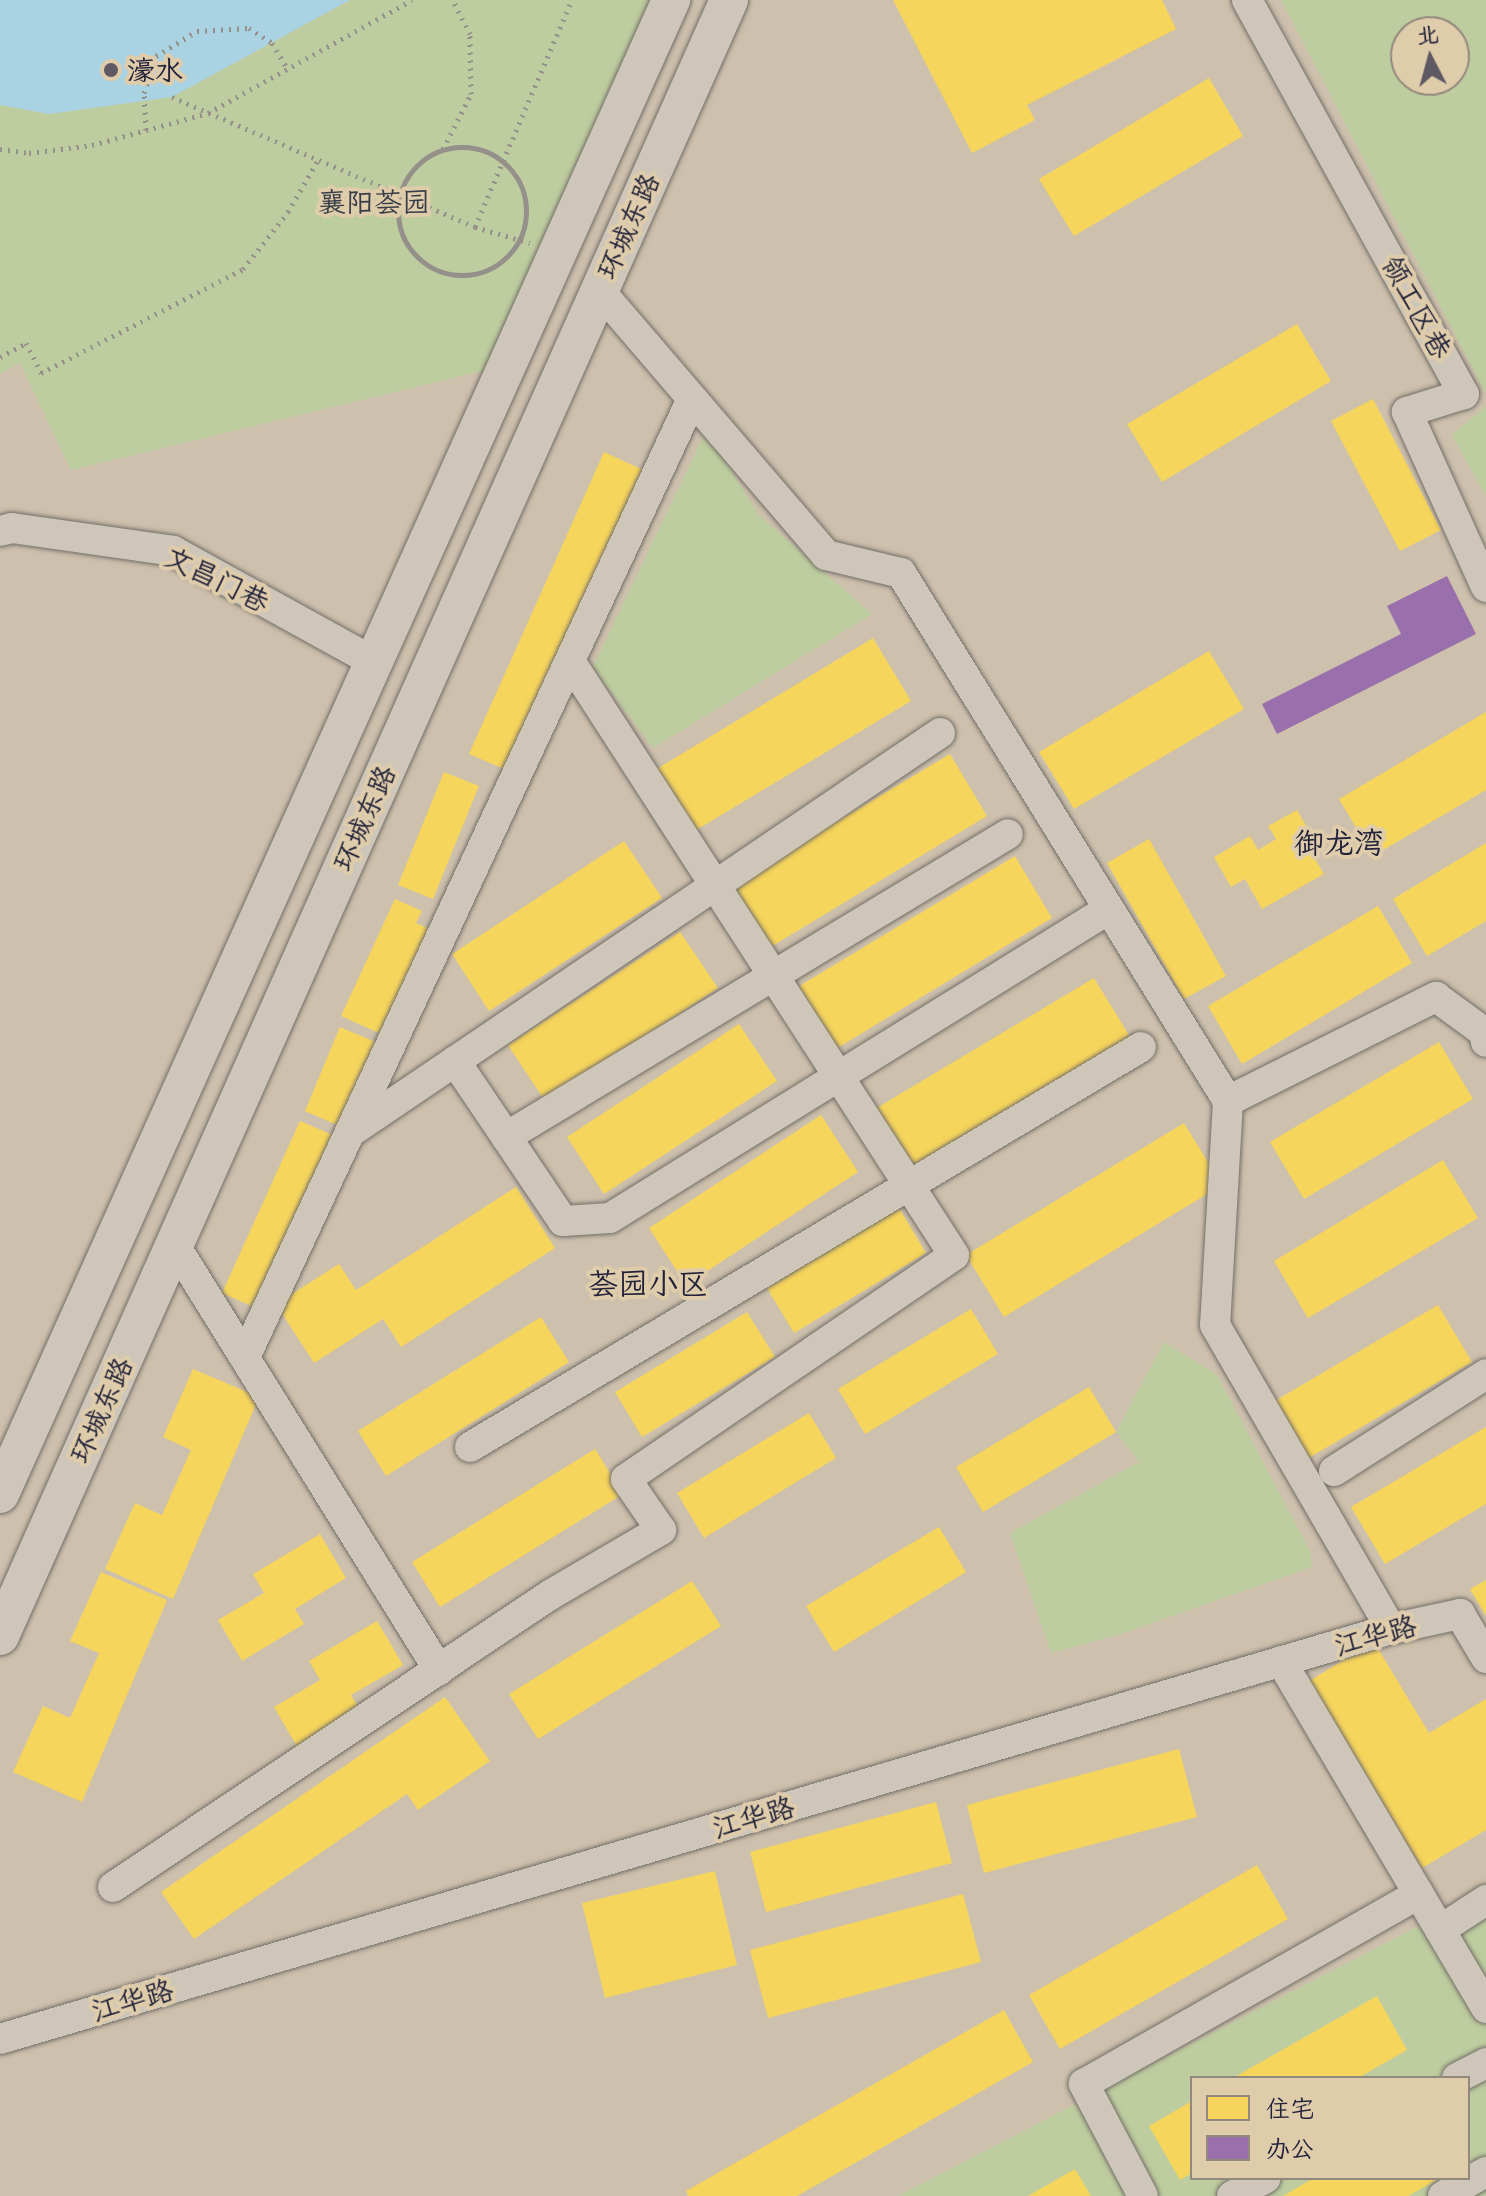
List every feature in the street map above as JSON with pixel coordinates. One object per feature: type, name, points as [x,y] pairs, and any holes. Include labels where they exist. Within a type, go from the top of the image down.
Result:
[{"type":"main road","name":"环城东路","points":[[0,1494],[671,0]]},
{"type":"main road","name":"环城东路","points":[[0,1636],[729,0]]},
{"type":"street","name":"领工区巷","points":[[1247,0],[1464,394],[1407,412],[1486,587]]},
{"type":"street","points":[[599,290],[826,555],[901,573],[1228,1101],[1215,1325],[1391,1629]]},
{"type":"street","points":[[245,1357],[692,399]]},
{"type":"street","name":"文昌门巷","points":[[0,531],[12,528],[173,551],[374,662]]},
{"type":"street","points":[[113,1887],[439,1670],[661,1530],[626,1479],[954,1255],[711,884],[570,661]]},
{"type":"street","points":[[350,1133],[711,884],[940,733]]},
{"type":"street","points":[[506,1137],[1008,834]]},
{"type":"street","points":[[455,1061],[563,1221],[610,1218],[1109,909]]},
{"type":"street","points":[[1228,1101],[1436,997],[1484,1032],[1486,1042]]},
{"type":"street","points":[[470,1447],[1141,1047]]},
{"type":"street","points":[[174,1244],[439,1670]]},
{"type":"street","points":[[1334,1471],[1486,1374]]},
{"type":"street","name":"江华路","points":[[0,2039],[1391,1629],[1460,1614],[1486,1658]]},
{"type":"street","points":[[1281,1661],[1486,2008]]},
{"type":"street","points":[[1143,2196],[1084,2084],[1419,1894]]},
{"type":"street","points":[[1440,1930],[1486,1900]]},
{"type":"street","points":[[1461,2076],[1486,2063]]},
{"type":"street","points":[[1443,2196],[1486,2172]]},
{"type":"street","points":[[1232,2196],[1262,2180]]},
{"type":"path","points":[[0,149],[29,153],[92,145],[208,113],[286,66],[412,0]]},
{"type":"path","points":[[443,149],[486,151],[505,163],[525,199],[519,240],[490,269],[449,274],[429,266],[402,236],[399,194],[408,175],[443,149],[471,94],[470,34],[453,0]]},
{"type":"path","points":[[475,227],[505,163],[572,0]]},
{"type":"path","points":[[146,130],[144,93],[156,56],[197,31],[249,28],[272,43],[286,66]]},
{"type":"path","points":[[172,97],[475,227],[558,252]]},
{"type":"path","points":[[0,357],[26,343],[41,373],[243,269],[288,212],[318,160]]},
{"type":"green space","name":"襄阳荟园","points":[[350,0],[671,0],[507,365],[71,470],[20,363],[0,374],[0,105],[49,114],[172,97]]},
{"type":"green space","points":[[1281,0],[1486,0],[1486,394]]},
{"type":"green space","points":[[1486,406],[1486,496],[1452,435]]},
{"type":"green space","points":[[706,431],[759,515],[872,614],[653,748],[593,667]]},
{"type":"green space","points":[[1164,1342],[1217,1375],[1310,1551],[1312,1567],[1121,1634],[1051,1653],[1010,1533],[1139,1462],[1116,1432]]},
{"type":"green space","points":[[1486,1891],[1486,2196],[898,2196]]},
{"type":"water","name":"濠水","points":[[0,0],[350,0],[172,97],[49,114],[0,105]]},
{"type":"building: 住宅","points":[[893,0],[1162,0],[1176,29],[1027,105],[1035,120],[972,153]]},
{"type":"building: 住宅","points":[[1209,78],[1243,136],[1074,236],[1039,179]]},
{"type":"building: 住宅","points":[[1297,324],[1331,381],[1162,482],[1127,424]]},
{"type":"building: 住宅","points":[[1373,399],[1441,530],[1400,551],[1331,421]]},
{"type":"building: 住宅","points":[[604,452],[643,470],[509,771],[469,754]]},
{"type":"building: 住宅","points":[[873,638],[911,701],[693,832],[655,770]]},
{"type":"building: 住宅","points":[[1209,651],[1244,709],[1074,809],[1039,752]]},
{"type":"building: 住宅","points":[[1486,712],[1486,790],[1373,856],[1339,799]]},
{"type":"building: 住宅","points":[[950,754],[987,816],[769,948],[731,885]]},
{"type":"building: 住宅","points":[[444,772],[479,786],[433,899],[398,885]]},
{"type":"building: 住宅","points":[[1297,810],[1312,836],[1304,840],[1324,874],[1262,909],[1245,879],[1231,887],[1214,857],[1250,836],[1258,850],[1276,839],[1268,826]]},
{"type":"building: 住宅","points":[[1149,839],[1226,976],[1184,999],[1107,863]]},
{"type":"building: 住宅","points":[[624,841],[662,898],[489,1011],[452,954]]},
{"type":"building: 住宅","points":[[1486,843],[1486,921],[1427,956],[1393,899]]},
{"type":"building: 住宅","points":[[1015,856],[1052,918],[834,1050],[796,988]]},
{"type":"building: 住宅","points":[[395,899],[422,911],[416,923],[429,929],[381,1034],[341,1016]]},
{"type":"building: 住宅","points":[[1378,906],[1412,963],[1242,1064],[1208,1006]]},
{"type":"building: 住宅","points":[[680,932],[718,988],[545,1101],[508,1045]]},
{"type":"building: 住宅","points":[[1094,978],[1132,1040],[913,1171],[875,1109]]},
{"type":"building: 住宅","points":[[739,1024],[777,1081],[604,1194],[567,1137]]},
{"type":"building: 住宅","points":[[340,1027],[380,1044],[344,1128],[305,1111]]},
{"type":"building: 住宅","points":[[1439,1042],[1473,1099],[1304,1199],[1270,1142]]},
{"type":"building: 住宅","points":[[821,1115],[858,1172],[686,1285],[649,1228]]},
{"type":"building: 住宅","points":[[300,1121],[335,1136],[256,1308],[222,1293]]},
{"type":"building: 住宅","points":[[1184,1123],[1222,1185],[1004,1317],[966,1255]]},
{"type":"building: 住宅","points":[[1443,1160],[1478,1218],[1308,1318],[1274,1261]]},
{"type":"building: 住宅","points":[[516,1187],[555,1248],[401,1347],[383,1319],[314,1363],[276,1304],[339,1264],[356,1290]]},
{"type":"building: 住宅","points":[[899,1208],[926,1253],[794,1333],[767,1288]]},
{"type":"building: 住宅","points":[[1438,1305],[1472,1362],[1302,1462],[1268,1405]]},
{"type":"building: 住宅","points":[[971,1309],[998,1354],[865,1434],[838,1389]]},
{"type":"building: 住宅","points":[[747,1312],[775,1357],[642,1437],[615,1392]]},
{"type":"building: 住宅","points":[[541,1317],[569,1362],[386,1476],[358,1431]]},
{"type":"building: 住宅","points":[[193,1369],[259,1397],[173,1599],[105,1569],[135,1503],[162,1515],[191,1450],[163,1437]]},
{"type":"building: 住宅","points":[[1089,1387],[1116,1432],[983,1512],[956,1467]]},
{"type":"building: 住宅","points":[[809,1413],[836,1458],[704,1538],[677,1493]]},
{"type":"building: 住宅","points":[[1486,1427],[1486,1504],[1385,1564],[1351,1507]]},
{"type":"building: 住宅","points":[[595,1449],[623,1494],[440,1607],[412,1562]]},
{"type":"building: 住宅","points":[[939,1527],[966,1572],[834,1652],[806,1606]]},
{"type":"building: 住宅","points":[[320,1534],[346,1578],[295,1609],[304,1624],[242,1661],[218,1620],[264,1593],[253,1574]]},
{"type":"building: 住宅","points":[[101,1572],[167,1600],[82,1802],[13,1772],[43,1706],[70,1718],[99,1653],[70,1641]]},
{"type":"building: 住宅","points":[[1486,1580],[1486,1616],[1470,1589]]},
{"type":"building: 住宅","points":[[692,1581],[721,1626],[538,1739],[509,1694]]},
{"type":"building: 住宅","points":[[377,1621],[403,1665],[351,1695],[361,1711],[298,1748],[274,1707],[320,1680],[309,1661]]},
{"type":"building: 住宅","points":[[1374,1642],[1429,1733],[1486,1699],[1486,1830],[1422,1868],[1309,1681]]},
{"type":"building: 住宅","points":[[445,1697],[490,1761],[418,1810],[407,1794],[194,1939],[161,1892]]},
{"type":"building: 住宅","points":[[1179,1749],[1197,1817],[984,1873],[967,1805]]},
{"type":"building: 住宅","points":[[936,1802],[952,1863],[766,1912],[750,1852]]},
{"type":"building: 住宅","points":[[1257,1865],[1288,1919],[1060,2049],[1029,1995]]},
{"type":"building: 住宅","points":[[715,1871],[737,1965],[605,1998],[582,1903]]},
{"type":"building: 住宅","points":[[963,1894],[981,1962],[768,2018],[750,1950]]},
{"type":"building: 住宅","points":[[1377,1996],[1407,2050],[1362,2076],[1237,2076]]},
{"type":"building: 住宅","points":[[1004,2010],[1033,2062],[797,2196],[688,2196],[686,2191]]},
{"type":"building: 住宅","points":[[1190,2102],[1190,2174],[1180,2180],[1149,2126]]},
{"type":"building: 住宅","points":[[1075,2169],[1091,2196],[1028,2196]]},
{"type":"building: 住宅","points":[[1311,2180],[1436,2180],[1408,2196],[1283,2196]]},
{"type":"building: 办公","points":[[1447,576],[1476,634],[1277,734],[1262,704],[1401,634],[1387,606]]},
{"type":"place","name":"濠水","points":[[111,70]]},
{"type":"district","name":"御龙湾","points":[[1339,842]]},
{"type":"district","name":"荟园小区","points":[[648,1283]]}]
